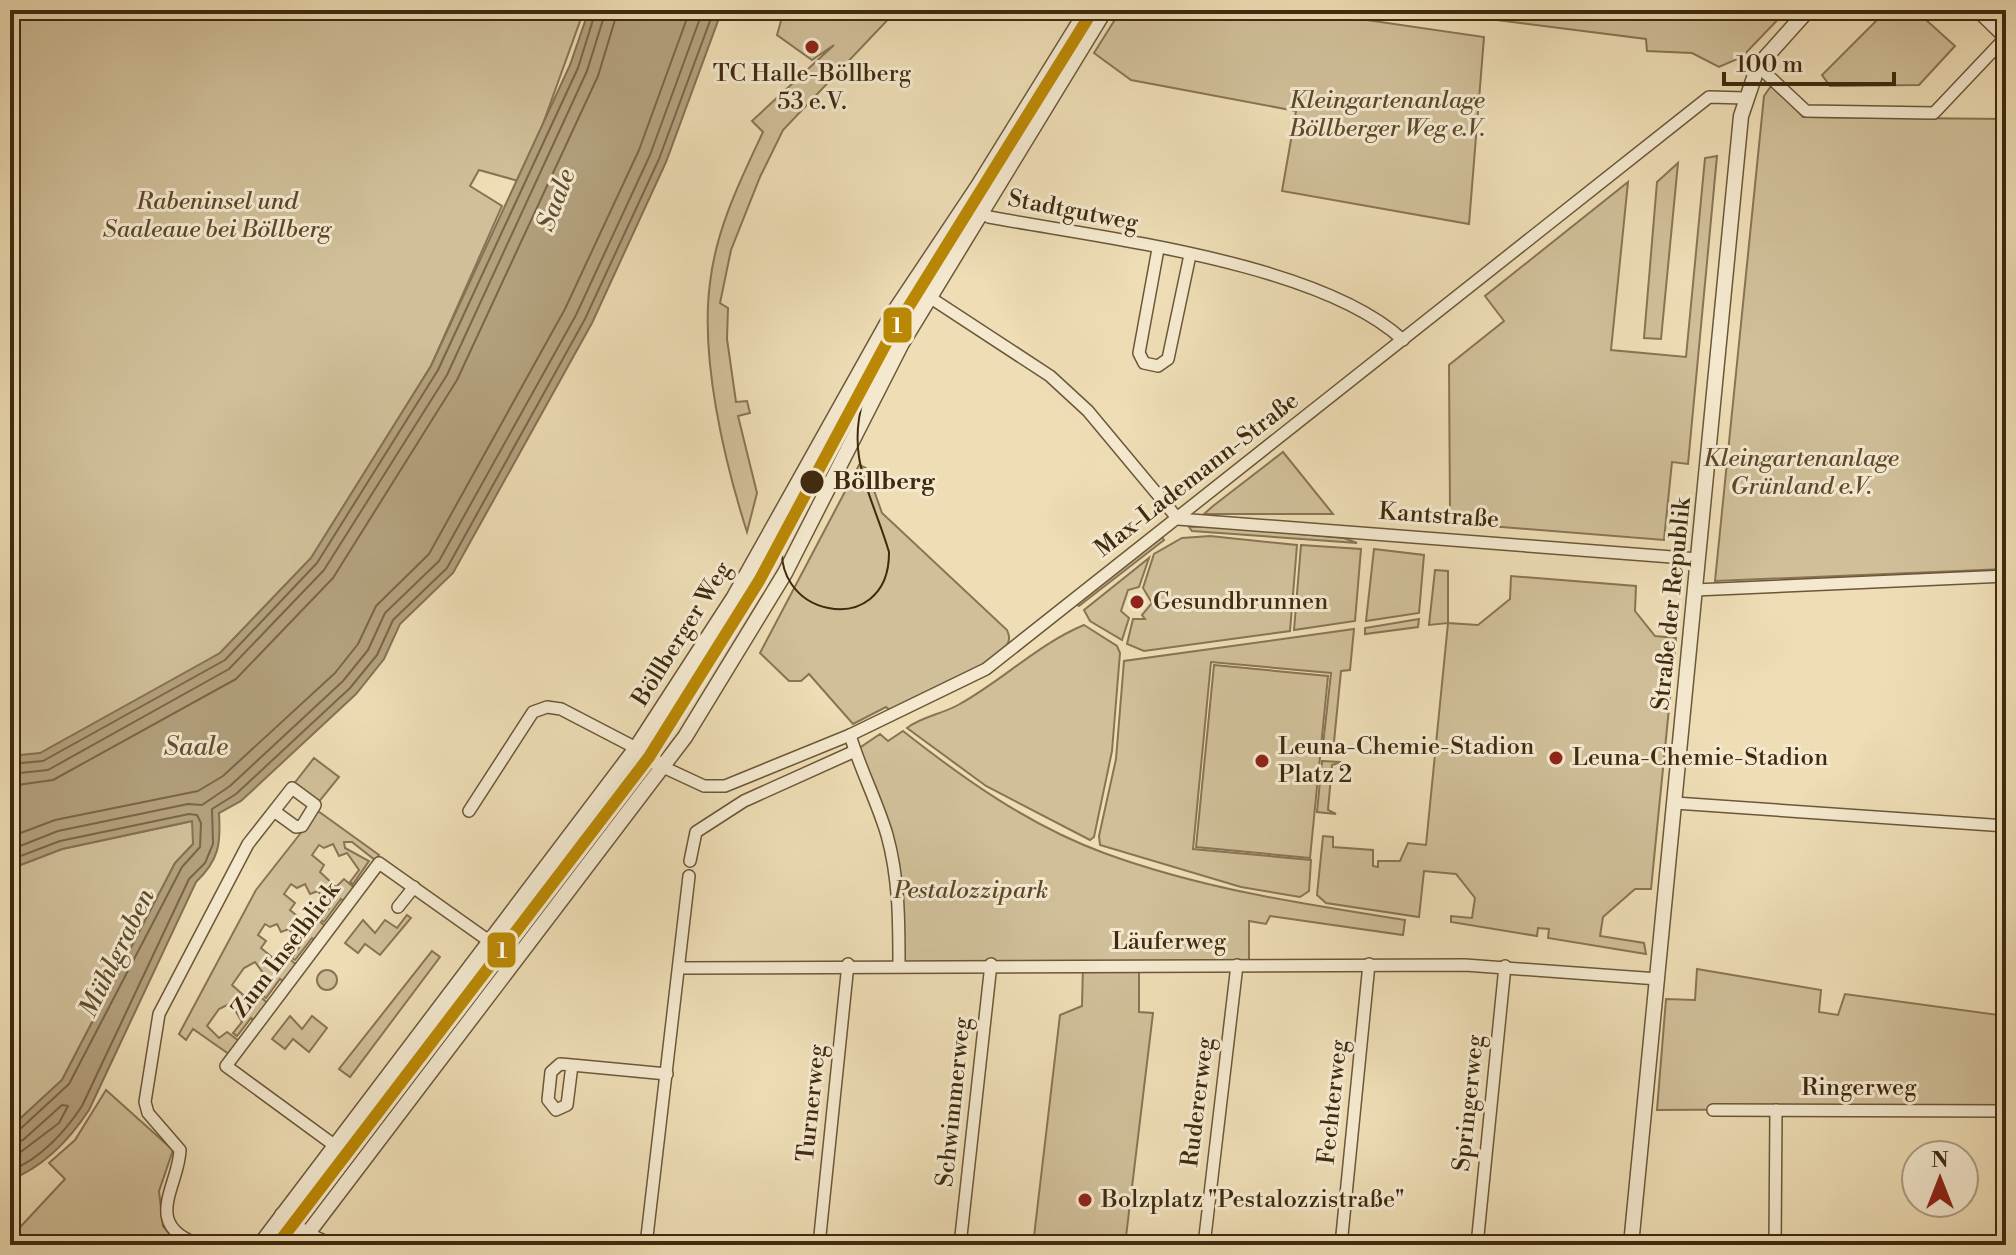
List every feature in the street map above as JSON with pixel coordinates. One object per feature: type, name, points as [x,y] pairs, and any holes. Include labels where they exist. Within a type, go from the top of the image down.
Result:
[{"type":"street","name":"Böllberger Weg","points":[[260,1245],[636,748],[734,597],[911,285],[978,186],[1087,10]]},
{"type":"street","points":[[303,1240],[663,767],[757,622],[928,297],[1105,10]]},
{"type":"street","name":"Straße der Republik","points":[[1631,1245],[1745,98],[1758,66],[1808,10]]},
{"type":"street","points":[[1758,66],[1806,111],[1934,113],[2006,37],[1976,10]]},
{"type":"street","name":"Max-Lademann-Straße","points":[[636,748],[685,780],[704,786],[725,786],[850,735],[986,669],[1709,97],[1745,98]]},
{"type":"street","name":"Stadtgutweg","points":[[981,212],[989,217],[1246,267],[1309,288],[1380,323],[1403,340]]},
{"type":"street","name":"Stadtgutweg","points":[[1158,249],[1139,353],[1144,363],[1158,366],[1168,359],[1190,255]]},
{"type":"street","points":[[911,285],[1050,376],[1088,411],[1178,519]]},
{"type":"street","name":"Kantstraße","points":[[1178,519],[1698,559]]},
{"type":"street","points":[[1695,590],[2006,576]]},
{"type":"street","points":[[469,811],[533,712],[547,707],[561,709],[636,748]]},
{"type":"street","points":[[850,735],[874,796],[892,857],[899,912],[899,965]]},
{"type":"street","points":[[690,861],[696,832],[744,801],[855,751]]},
{"type":"street","points":[[1675,803],[2006,826]]},
{"type":"street","points":[[201,1245],[186,1240],[173,1229],[168,1215],[169,1185],[180,1160],[180,1150],[148,1113],[144,1092],[164,999],[248,844],[274,811]]},
{"type":"street","name":"Zum Inselblick","points":[[334,1145],[226,1066],[379,863],[489,941]]},
{"type":"street","points":[[646,1245],[689,876]]},
{"type":"street","points":[[398,907],[414,887]]},
{"type":"street","name":"Läuferweg","points":[[680,968],[848,964],[1369,964],[1505,966],[1658,979]]},
{"type":"street","name":"Turnerweg","points":[[819,1245],[848,964]]},
{"type":"street","name":"Schwimmerweg","points":[[960,1245],[991,964]]},
{"type":"street","name":"Fechterweg","points":[[1341,1245],[1369,964]]},
{"type":"street","name":"Rudererweg","points":[[1204,1245],[1237,965]]},
{"type":"street","name":"Springerweg","points":[[1477,1245],[1505,966]]},
{"type":"street","points":[[572,1065],[667,1074]]},
{"type":"street","name":"Ringerweg","points":[[1713,1110],[2006,1111]]},
{"type":"street","points":[[1775,1245],[1776,1110]]},
{"type":"street","points":[[282,1215],[303,1240],[330,1245]]},
{"type":"green space","name":"Rabeninsel und Saaleaue bei Böllberg","points":[[10,10],[584,10],[522,182],[479,170],[470,186],[502,206],[431,366],[311,558],[220,653],[69,742],[40,754],[12,757]]},
{"type":"green space","points":[[784,10],[897,10],[783,130],[760,177],[731,250],[720,303],[728,308],[727,339],[736,402],[747,401],[750,413],[738,416],[757,493],[747,532],[730,473],[711,376],[708,343],[710,283],[723,224],[763,132],[752,121],[834,45],[812,60],[777,35]]},
{"type":"green space","name":"Kleingartenanlage Böllberger Weg e.V.","points":[[1121,10],[1298,10],[1484,37],[1469,224],[1282,191],[1296,111],[1131,80],[1094,53]]},
{"type":"green space","points":[[1474,10],[1787,10],[1742,57],[1719,67],[1692,53],[1647,51],[1646,39],[1474,17]]},
{"type":"green space","points":[[1887,10],[1915,10],[1955,46],[1919,85],[1830,86],[1822,75]]},
{"type":"green space","name":"Kleingartenanlage Grünland e.V.","points":[[1773,83],[1803,117],[2006,119],[2006,569],[1715,581],[1764,96]]},
{"type":"green space","points":[[1717,156],[1688,464],[1672,462],[1664,540],[1453,523],[1450,514],[1449,365],[1504,321],[1485,296],[1628,182],[1611,350],[1686,357],[1705,158]]},
{"type":"green space","points":[[1678,163],[1661,339],[1644,338],[1657,182]]},
{"type":"green space","points":[[1283,452],[1333,514],[1204,514],[1213,506]]},
{"type":"green space","points":[[859,465],[866,468],[882,513],[1007,630],[1009,638],[1002,651],[974,670],[891,711],[886,707],[853,724],[809,674],[801,681],[789,681],[760,653]]},
{"type":"green space","points":[[1213,526],[1344,538],[1357,543],[1192,531],[1189,527]]},
{"type":"green space","points":[[1210,536],[1297,545],[1290,631],[1144,651],[1127,644],[1133,619],[1145,619],[1142,615],[1152,603],[1143,588],[1154,554],[1182,538]]},
{"type":"green space","points":[[1162,537],[1164,540],[1079,606],[1077,604]]},
{"type":"green space","points":[[1301,545],[1361,549],[1355,621],[1294,630]]},
{"type":"green space","points":[[1374,549],[1424,555],[1419,613],[1366,621]]},
{"type":"green space","points":[[1149,558],[1139,587],[1128,590],[1121,611],[1129,618],[1122,640],[1090,621],[1084,610]]},
{"type":"green space","points":[[1435,570],[1448,571],[1448,623],[1429,625]]},
{"type":"green space","name":"Leuna-Chemie-Stadion","points":[[1511,576],[1636,586],[1635,611],[1655,636],[1676,638],[1651,889],[1635,889],[1603,917],[1600,936],[1644,943],[1646,954],[1548,938],[1549,929],[1538,928],[1537,936],[1451,922],[1451,916],[1472,918],[1475,898],[1456,874],[1424,871],[1419,917],[1326,903],[1317,895],[1323,836],[1333,837],[1333,847],[1373,850],[1373,866],[1378,867],[1378,861],[1400,861],[1408,843],[1426,845],[1448,623],[1478,625],[1510,599]]},
{"type":"green space","points":[[1419,619],[1418,627],[1365,634],[1365,628]]},
{"type":"green space","points":[[1084,625],[1117,646],[1120,653],[1112,751],[1094,837],[1090,840],[986,786],[907,728],[958,705],[1051,642]]},
{"type":"green space","points":[[1354,629],[1350,670],[1341,671],[1334,742],[1343,744],[1342,747],[1323,745],[1331,673],[1211,662],[1193,849],[1311,860],[1309,891],[1300,897],[1241,887],[1100,845],[1099,836],[1116,759],[1124,661]]},
{"type":"green space","name":"Leuna-Chemie-Stadion Platz 2","points":[[1214,665],[1328,676],[1310,858],[1196,847]]},
{"type":"green space","name":"Pestalozzipark","points":[[903,731],[999,800],[1050,829],[1104,853],[1215,886],[1405,920],[1403,935],[1270,916],[1266,924],[1249,921],[1249,964],[1139,964],[1139,1012],[1153,1013],[1125,1245],[1033,1245],[1060,1015],[1082,1006],[1083,964],[899,965],[896,881],[855,751],[880,734],[888,741]]},
{"type":"green space","points":[[314,758],[339,777],[318,803],[293,785]]},
{"type":"green space","points":[[1322,761],[1341,762],[1332,765],[1328,810],[1336,814],[1317,812]]},
{"type":"green space","points":[[318,811],[379,855],[375,860],[352,842],[344,842],[345,848],[369,861],[353,884],[350,882],[359,870],[347,853],[339,856],[333,844],[324,848],[319,845],[312,855],[324,865],[320,872],[336,887],[344,879],[358,891],[348,904],[341,899],[324,922],[321,920],[329,908],[318,891],[310,894],[305,884],[297,888],[291,884],[284,894],[295,903],[290,910],[307,924],[314,917],[329,929],[319,943],[312,938],[295,960],[292,958],[300,946],[289,929],[281,932],[277,924],[270,927],[265,924],[258,935],[266,941],[261,948],[278,962],[285,955],[300,968],[287,985],[280,979],[266,998],[262,995],[271,984],[255,962],[244,968],[232,985],[249,1000],[256,993],[271,1006],[258,1024],[251,1018],[237,1036],[233,1033],[242,1022],[231,1003],[219,1009],[207,1026],[219,1038],[227,1032],[243,1044],[233,1057],[193,1029],[186,1040],[179,1034],[256,890]]},
{"type":"green space","points":[[193,821],[193,844],[175,863],[62,1080],[10,1128],[10,869],[62,849]]},
{"type":"green space","points":[[407,915],[411,918],[380,955],[365,944],[358,953],[345,943],[363,920],[375,933],[385,920],[397,928]]},
{"type":"green space","points":[[432,951],[440,957],[350,1077],[339,1069]]},
{"type":"green space","points":[[1697,969],[1821,990],[1819,1012],[1838,1015],[1845,994],[2006,1016],[2006,1108],[1657,1110],[1666,999],[1695,1000]]},
{"type":"green space","points":[[327,970],[334,973],[337,980],[334,987],[327,990],[320,987],[317,980],[320,973]]},
{"type":"green space","points":[[290,1016],[302,1029],[312,1016],[327,1028],[309,1052],[293,1039],[285,1049],[272,1039]]},
{"type":"green space","points":[[106,1090],[173,1150],[159,1191],[163,1226],[180,1245],[10,1245],[10,1238],[65,1179],[49,1163],[75,1140]]},
{"type":"water","name":"Saale","points":[[589,10],[722,10],[666,162],[592,323],[453,573],[400,624],[384,659],[356,694],[241,801],[219,813],[219,843],[214,859],[196,882],[89,1110],[55,1151],[34,1168],[10,1180],[10,1128],[62,1080],[175,863],[193,844],[192,821],[62,849],[10,869],[10,756],[40,753],[220,653],[311,558],[431,366],[570,65]]},
{"type":"tram line","points":[[785,532],[783,561],[791,584],[808,600],[828,608],[850,608],[870,599],[884,581],[889,552],[859,458],[859,419],[864,397]]},
{"type":"transit line","name":"1","points":[[277,1245],[649,757],[759,581],[888,340],[1093,10]]},
{"type":"place","name":"TC Halle-Böllberg 53 e.V.","points":[[812,47]]},
{"type":"place","name":"Böllberg","points":[[812,482]]},
{"type":"place","name":"Gesundbrunnen","points":[[1137,602]]},
{"type":"place","name":"Leuna-Chemie-Stadion","points":[[1556,758]]},
{"type":"place","name":"Leuna-Chemie-Stadion Platz 2","points":[[1262,761]]},
{"type":"place","name":"Bolzplatz \"Pestalozzistraße\"","points":[[1085,1200]]},
{"type":"water label","name":"Mühlgraben","points":[[117,953]]}]
